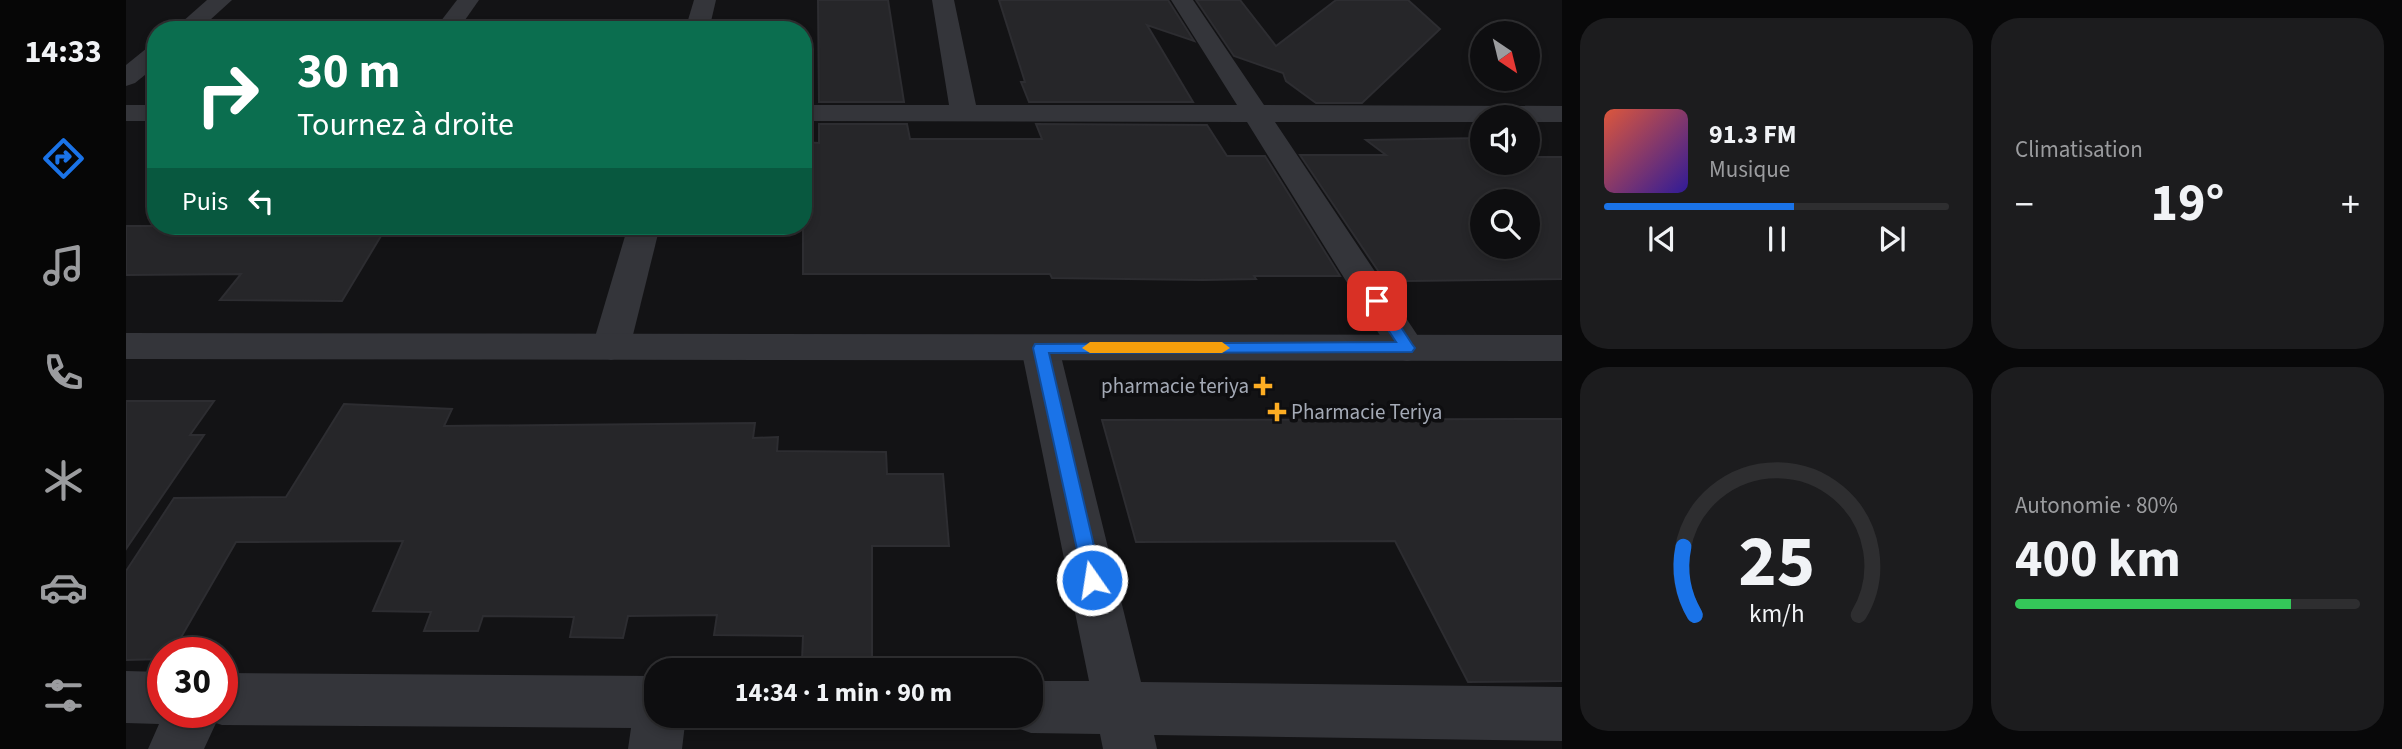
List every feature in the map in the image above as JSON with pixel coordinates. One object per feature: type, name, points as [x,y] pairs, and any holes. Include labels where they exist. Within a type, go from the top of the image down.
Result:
[{"type":"street","points":[[195,21],[221,0]]},
{"type":"street","points":[[453,21],[468,0]]},
{"type":"street","points":[[699,21],[705,0]]},
{"type":"street","points":[[943,0],[964,113]]},
{"type":"street","points":[[1182,0],[1407,348]]},
{"type":"street","points":[[126,78],[147,60]]},
{"type":"street","points":[[126,113],[147,113]]},
{"type":"street","points":[[812,113],[1562,114]]},
{"type":"street","points":[[611,347],[642,235]]},
{"type":"street","points":[[126,346],[1562,348]]},
{"type":"street","points":[[1040,348],[1126,729]]},
{"type":"street","points":[[126,697],[147,698]]},
{"type":"street","points":[[238,699],[644,702]]},
{"type":"street","points":[[1043,710],[1126,729],[1562,715]]},
{"type":"street","points":[[175,749],[186,728]]},
{"type":"street","points":[[655,749],[658,728]]},
{"type":"building","points":[[818,0],[888,0],[904,102],[819,102]]},
{"type":"building","points":[[999,0],[1168,0],[1194,41],[1147,25],[1193,102],[1029,102]]},
{"type":"building","points":[[1196,0],[1240,0],[1276,46],[1336,0],[1408,0],[1440,29],[1362,103],[1316,103],[1286,81],[1283,73],[1234,56]]},
{"type":"building","points":[[819,124],[907,124],[910,139],[1042,139],[1036,124],[1207,125],[1227,156],[1265,156],[1340,276],[1254,276],[1256,279],[1203,280],[1052,278],[1050,274],[803,274],[803,235],[812,235],[812,143],[819,143]]},
{"type":"building","points":[[1470,138],[1470,175],[1540,175],[1540,157],[1562,157],[1562,279],[1407,281],[1403,275],[1381,275],[1300,155],[1386,155],[1366,140]]},
{"type":"building","points":[[126,226],[147,226],[147,235],[382,235],[342,301],[220,300],[241,274],[126,275]]},
{"type":"building","points":[[126,401],[214,401],[190,435],[204,435],[126,549]]},
{"type":"building","points":[[344,404],[452,409],[444,426],[755,423],[753,438],[778,437],[777,451],[886,452],[887,474],[943,474],[949,546],[872,546],[872,658],[802,658],[803,636],[714,635],[717,615],[628,616],[623,638],[570,637],[574,617],[483,616],[478,631],[424,631],[431,612],[373,611],[403,541],[236,542],[181,637],[147,637],[147,659],[126,660],[126,571],[174,498],[286,497]]},
{"type":"building","points":[[1562,419],[1562,681],[1468,682],[1395,541],[1136,542],[1102,420]]},
{"type":"slow traffic","points":[[1090,348],[1222,348]]},
{"type":"place","name":"pharmacie teriya","points":[[1263,386]]},
{"type":"place","name":"Pharmacie Teriya","points":[[1277,412]]},
{"type":"route","points":[[1092,580],[1040,348],[1407,348],[1377,301]]}]
